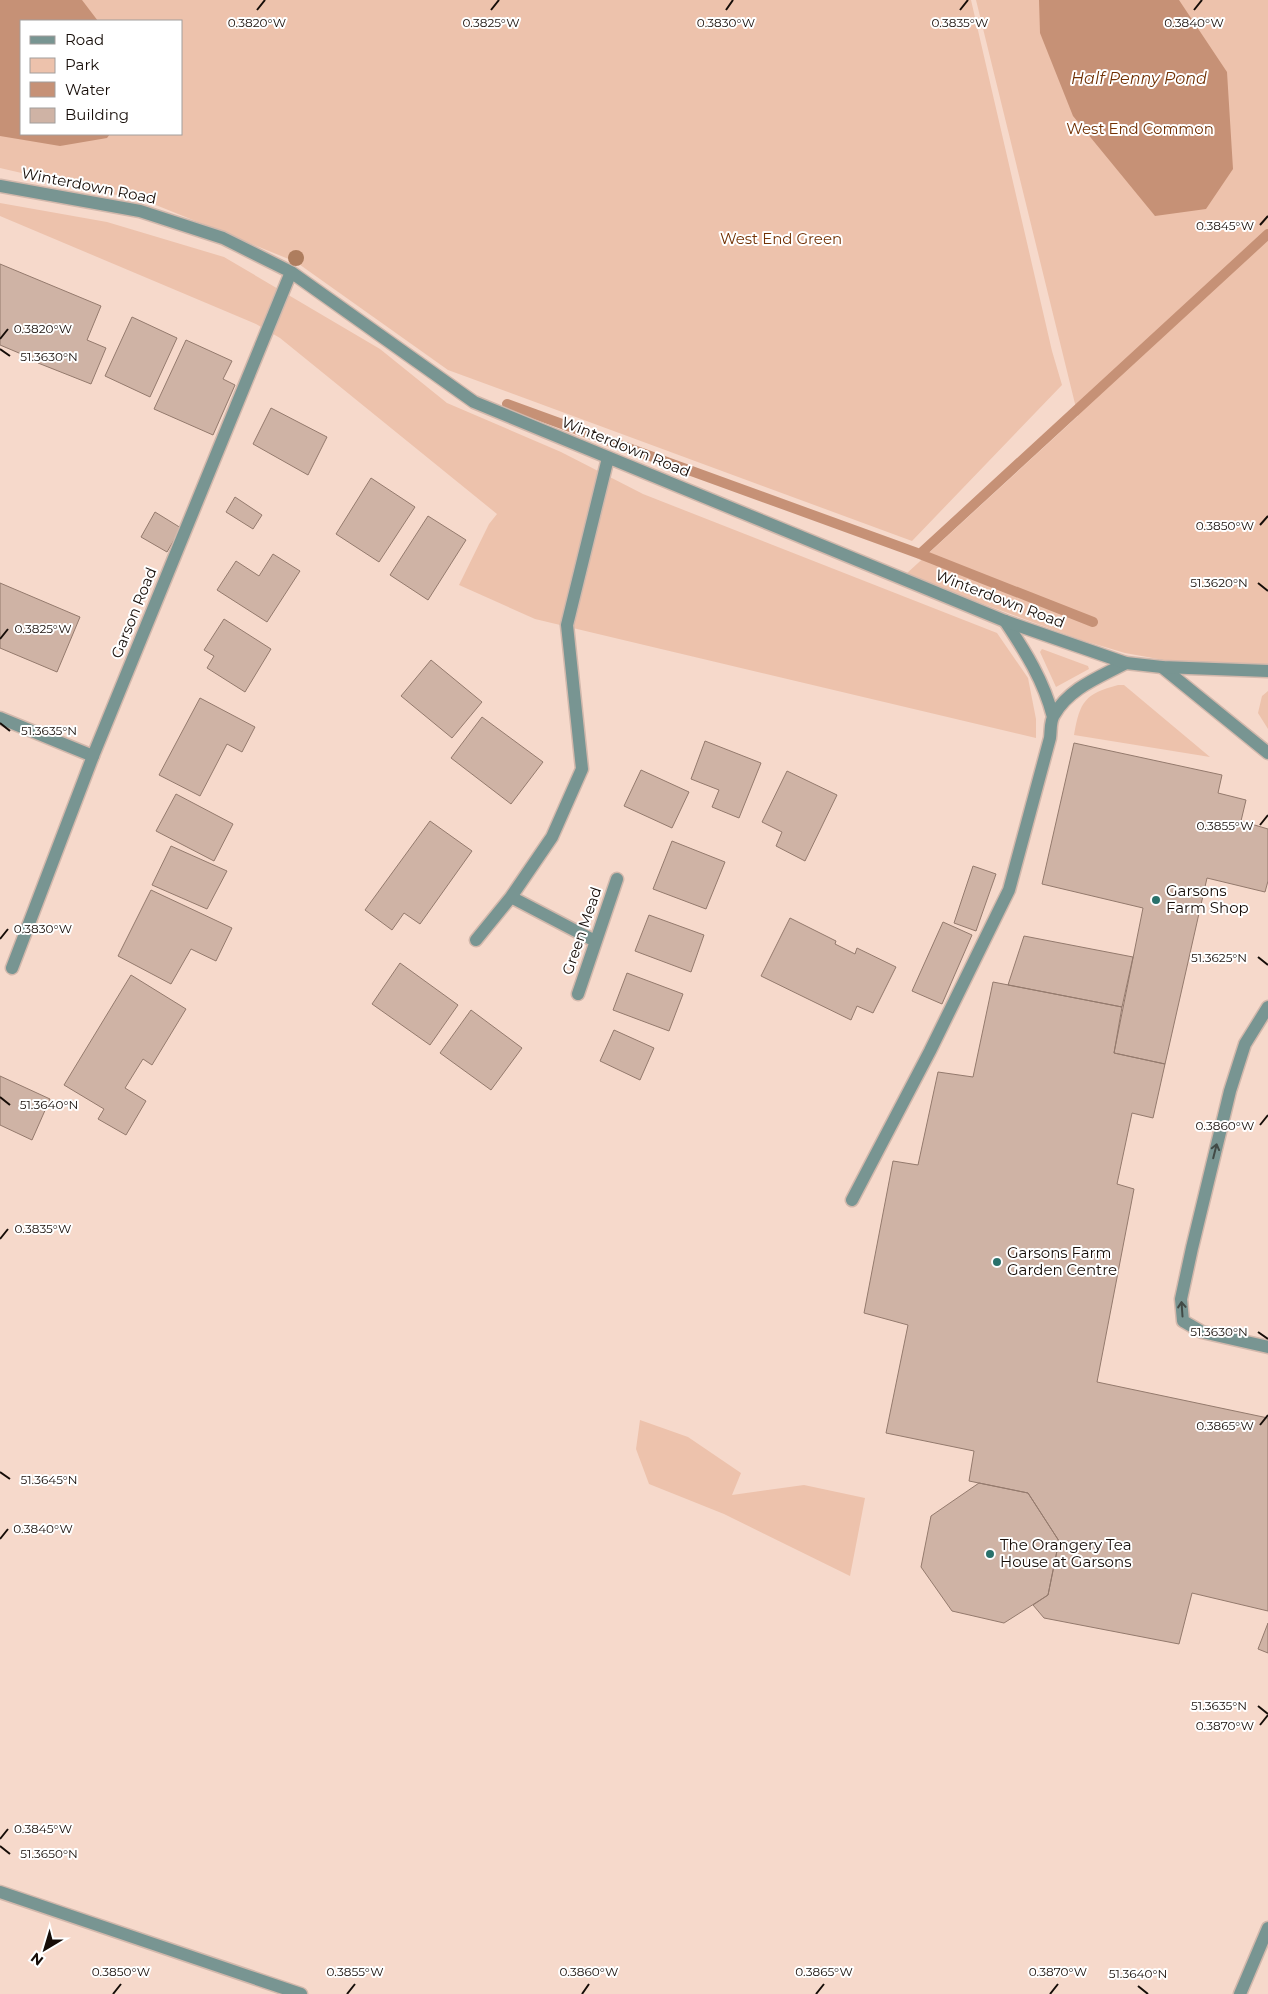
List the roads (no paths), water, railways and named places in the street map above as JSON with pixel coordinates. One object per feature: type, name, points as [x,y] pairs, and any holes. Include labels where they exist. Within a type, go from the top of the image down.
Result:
[{"type":"street","name":"Winterdown Road","points":[[0,186],[140,211],[223,238],[292,272],[474,402],[1004,621],[1126,663],[1162,667],[1268,671]]},
{"type":"street","name":"Garson Road","points":[[12,968],[92,756],[292,272]]},
{"type":"street","points":[[476,940],[510,897],[552,837],[582,769],[567,625],[608,458]]},
{"type":"street","points":[[852,1200],[930,1051],[1009,890],[1050,738],[1053,717],[1047,694],[1027,654],[1004,621]]},
{"type":"street","points":[[1053,717],[1066,700],[1081,687],[1126,663]]},
{"type":"street","points":[[1162,667],[1268,753]]},
{"type":"street","points":[[0,718],[92,756]]},
{"type":"street","name":"Green Mead","points":[[578,994],[617,879]]},
{"type":"street","points":[[510,897],[595,941]]},
{"type":"street","points":[[1268,1007],[1245,1044],[1230,1091],[1192,1248],[1182,1299],[1183,1321],[1202,1332],[1268,1347]]},
{"type":"street","points":[[0,1892],[301,1994]]},
{"type":"street","points":[[1240,1994],[1268,1928]]},
{"type":"water","points":[[0,0],[82,0],[97,20],[20,20],[20,135],[109,135],[107,138],[60,146],[0,136]]},
{"type":"water","name":"Half Penny Pond","points":[[1039,0],[1179,0],[1227,72],[1233,169],[1206,209],[1155,216],[1073,116],[1040,33]]},
{"type":"waterway","points":[[920,554],[1268,234]]},
{"type":"waterway","points":[[507,404],[920,554],[1093,622]]},
{"type":"place","name":"Garsons Farm Shop","points":[[1156,900]]},
{"type":"place","name":"Garsons Farm Garden Centre","points":[[997,1262]]},
{"type":"place","name":"The Orangery Tea House at Garsons","points":[[990,1554]]},
{"type":"park label","name":"West End Common","points":[[1140,129]]},
{"type":"park label","name":"West End Green","points":[[781,239]]}]
